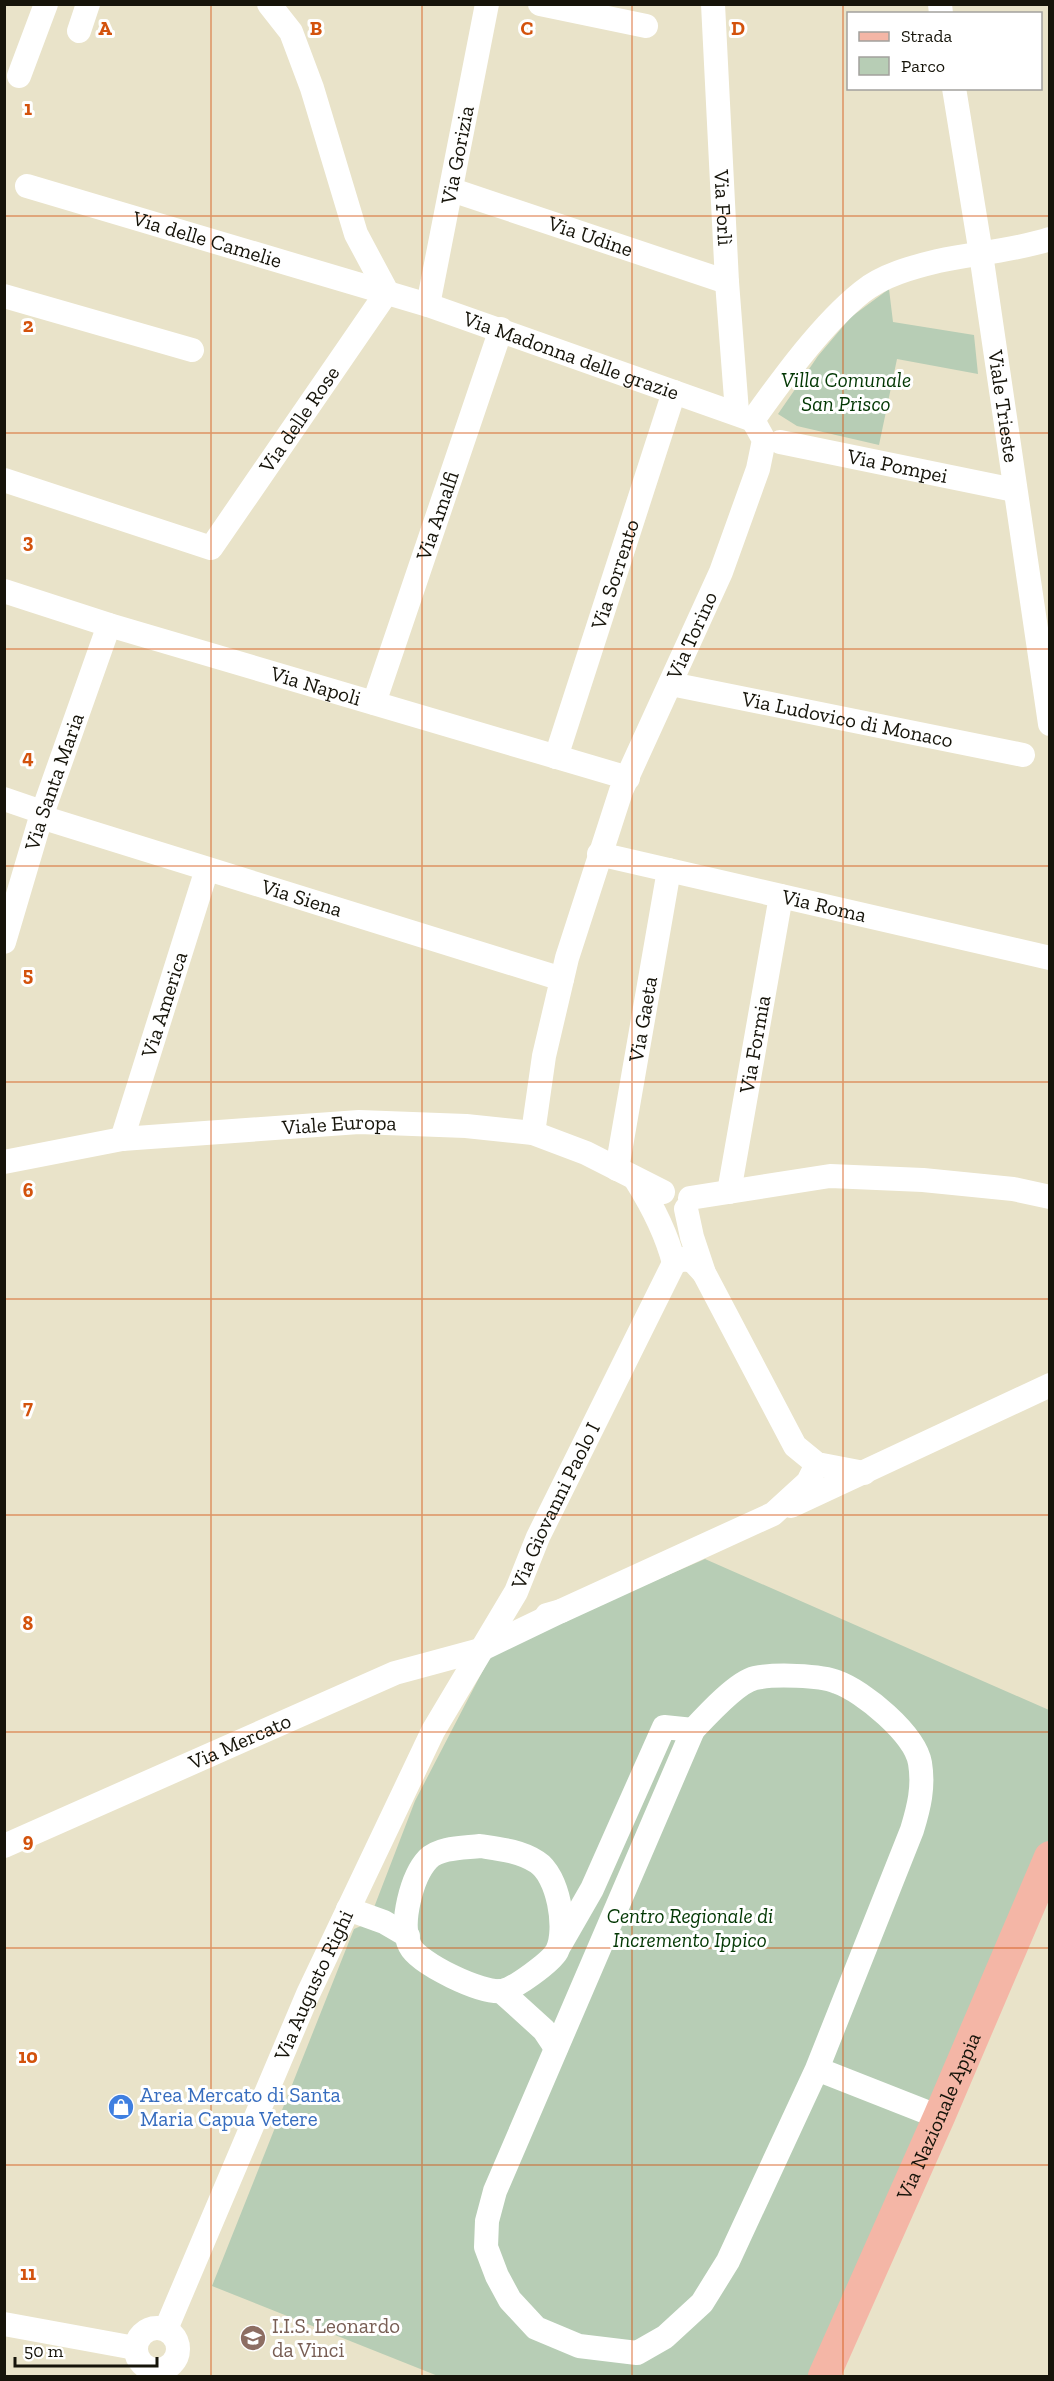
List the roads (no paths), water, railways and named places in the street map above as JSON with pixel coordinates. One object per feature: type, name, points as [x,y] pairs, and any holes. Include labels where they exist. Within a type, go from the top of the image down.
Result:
[{"type":"main road","name":"Via Nazionale Appia","points":[[824,2376],[939,2118],[1050,1857]]},
{"type":"street","points":[[20,76],[46,4]]},
{"type":"street","points":[[79,31],[88,4]]},
{"type":"street","points":[[269,4],[291,33],[312,88],[356,234],[387,292]]},
{"type":"street","name":"Via Gorizia","points":[[428,305],[487,4]]},
{"type":"street","points":[[540,4],[646,26]]},
{"type":"street","name":"Via Forlì","points":[[713,4],[727,282],[745,416]]},
{"type":"street","name":"Viale Trieste","points":[[954,90],[981,254],[1014,490],[1040,602],[1050,724]]},
{"type":"street","name":"Via delle Camelie","points":[[27,186],[387,292]]},
{"type":"street","name":"Via Udine","points":[[452,190],[727,282]]},
{"type":"street","points":[[745,416],[836,315],[864,290],[894,274],[936,261],[1028,246],[1050,239]]},
{"type":"street","name":"Via Madonna delle grazie","points":[[387,292],[501,329],[745,416]]},
{"type":"street","name":"Via delle Rose","points":[[4,480],[211,548],[387,292]]},
{"type":"street","points":[[4,296],[192,351]]},
{"type":"street","name":"Via Amalfi","points":[[374,703],[501,329]]},
{"type":"street","name":"Via Sorrento","points":[[556,757],[674,392]]},
{"type":"street","name":"Via Torino","points":[[533,1133],[544,1056],[562,979],[599,854],[621,791],[721,572],[758,469],[764,440],[745,416]]},
{"type":"street","name":"Via Pompei","points":[[780,442],[1014,490]]},
{"type":"street","name":"Via Napoli","points":[[4,591],[109,625],[628,778]]},
{"type":"street","name":"Via Santa Maria","points":[[4,942],[41,815],[109,625]]},
{"type":"street","name":"Via Ludovico di Monaco","points":[[671,684],[1023,755]]},
{"type":"street","name":"Via Siena","points":[[4,799],[41,815],[207,869],[562,979]]},
{"type":"street","name":"Via Roma","points":[[599,854],[1050,958]]},
{"type":"street","name":"Via America","points":[[122,1139],[207,869]]},
{"type":"street","name":"Via Gaeta","points":[[627,1175],[669,870]]},
{"type":"street","name":"Via Formia","points":[[729,1192],[781,896]]},
{"type":"street","name":"Viale Europa","points":[[4,1162],[122,1139],[359,1122],[466,1126],[533,1133],[585,1153],[663,1192],[661,1201],[665,1210],[673,1215],[683,1213],[688,1204]]},
{"type":"street","points":[[627,1175],[655,1211],[668,1238],[674,1263],[683,1259],[693,1261],[704,1273]]},
{"type":"street","points":[[864,1473],[817,1464],[795,1446],[704,1273],[692,1237],[688,1204],[729,1192],[830,1176],[922,1180],[1013,1189],[1050,1197]]},
{"type":"street","name":"Via Giovanni Paolo I","points":[[674,1263],[538,1537],[516,1592],[526,1609],[547,1615],[561,1611],[773,1514],[808,1482],[817,1464]]},
{"type":"street","points":[[773,1514],[1050,1385]]},
{"type":"street","name":"Via Augusto Righi","points":[[166,2329],[308,1994],[348,1909],[433,1731],[516,1592]]},
{"type":"street","points":[[480,1650],[561,1611]]},
{"type":"street","name":"Via Mercato","points":[[4,1846],[395,1673],[480,1650]]},
{"type":"street","points":[[792,1676],[836,1681],[868,1699],[903,1731],[920,1760],[922,1797],[912,1830],[817,2069],[728,2261],[702,2303],[665,2337],[637,2353],[579,2346],[536,2328],[510,2300],[497,2276],[486,2247],[487,2221],[495,2191],[693,1730],[720,1701],[754,1678],[792,1676]]},
{"type":"street","points":[[501,1991],[520,1983],[557,1951],[592,1889],[664,1727],[693,1730]]},
{"type":"street","points":[[556,2048],[544,2030],[501,1991],[466,1982],[432,1966],[410,1947],[407,1906],[416,1881],[428,1859],[447,1850],[480,1846],[520,1854],[538,1863],[551,1876],[559,1902],[561,1929],[557,1951]]},
{"type":"street","points":[[348,1909],[384,1922],[408,1936]]},
{"type":"street","points":[[817,2069],[939,2118]]},
{"type":"street","points":[[4,2324],[135,2348]]},
{"type":"street","points":[[152,2328],[166,2329],[176,2339],[178,2345],[176,2360],[165,2369],[150,2373],[139,2362],[135,2348],[140,2335],[145,2331],[152,2328]]},
{"type":"place","name":"Area Mercato di Santa Maria Capua Vetere","points":[[121,2107]]},
{"type":"place","name":"I.I.S. Leonardo da Vinci","points":[[253,2338]]},
{"type":"park label","name":"Villa Comunale San Prisco","points":[[846,392]]},
{"type":"park label","name":"Centro Regionale di Incremento Ippico","points":[[690,1928]]}]
